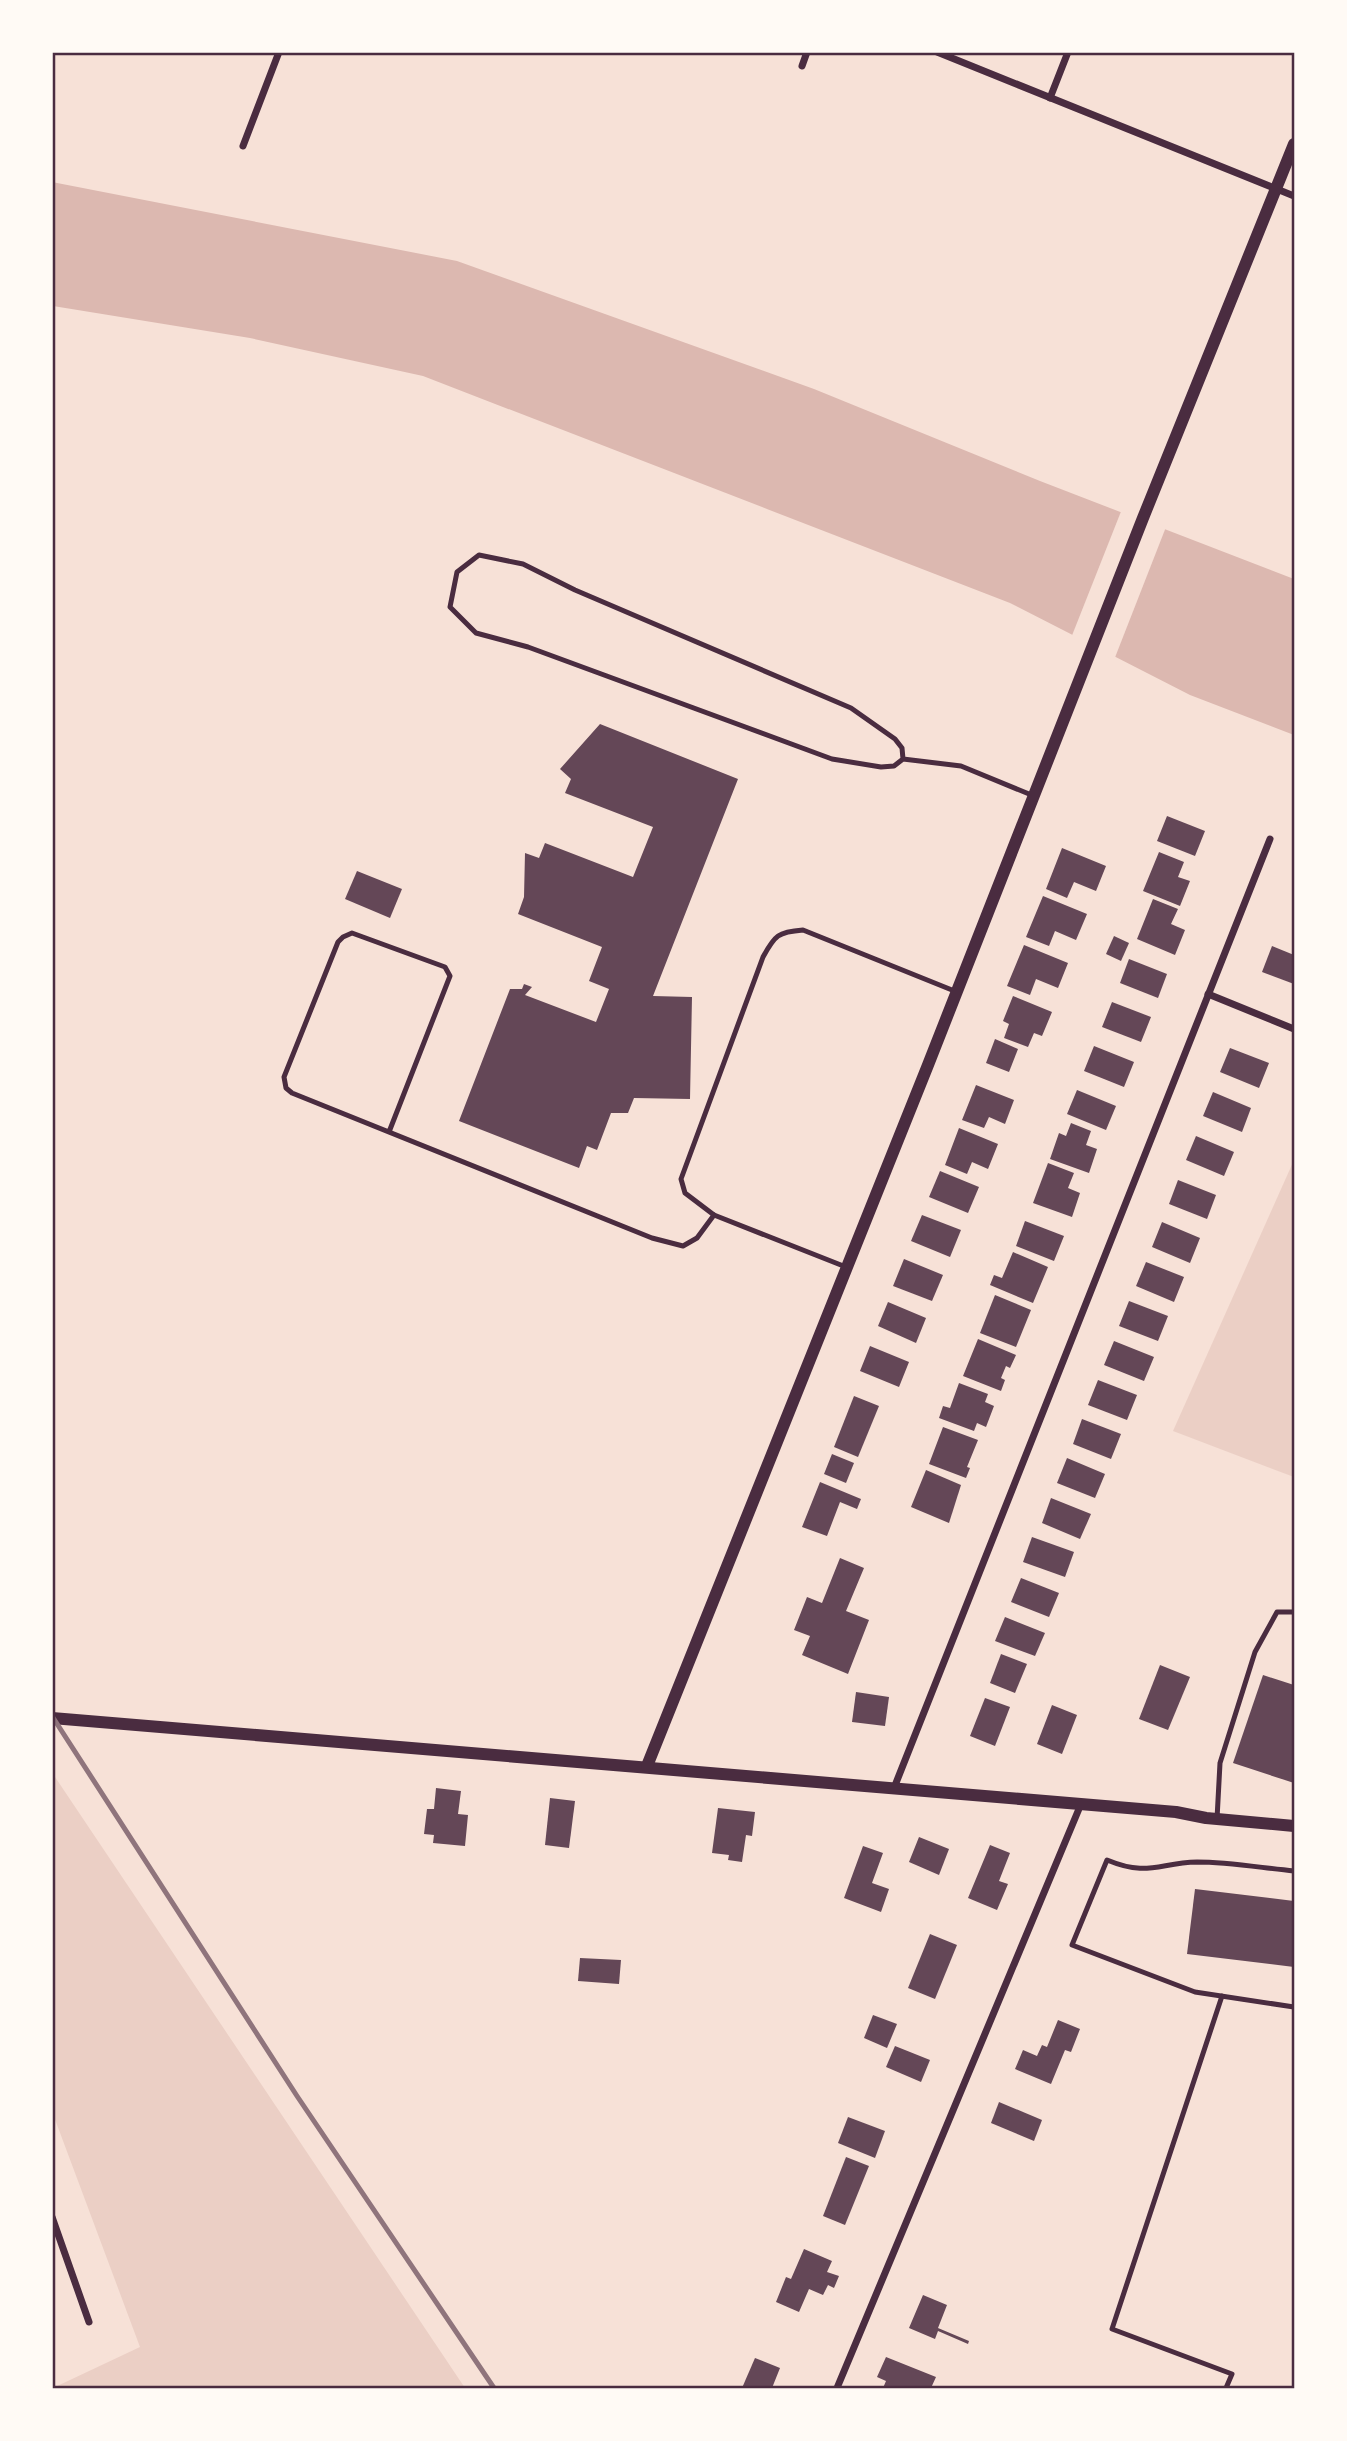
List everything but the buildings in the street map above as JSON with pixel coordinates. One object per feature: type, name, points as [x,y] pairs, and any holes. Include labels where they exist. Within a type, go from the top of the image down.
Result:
[{"type":"street","points":[[243,146],[279,52]]},
{"type":"street","points":[[802,66],[807,52]]},
{"type":"street","points":[[937,52],[1294,196]]},
{"type":"street","points":[[1050,98],[1068,52]]},
{"type":"street","points":[[647,1766],[1294,144]]},
{"type":"street","points":[[894,1788],[1270,839]]},
{"type":"street","points":[[1208,994],[1294,1029]]},
{"type":"street","points":[[52,1718],[647,1766],[1176,1812],[1217,1819],[1294,1826]]},
{"type":"street","points":[[837,2389],[1081,1804]]},
{"type":"street","points":[[52,2217],[89,2322]]},
{"type":"lane","points":[[903,759],[902,748],[895,740],[851,708],[575,590],[523,564],[479,555],[457,572],[450,607],[476,633],[541,652],[832,760],[881,767],[894,766],[903,759],[944,762],[961,766],[1034,796]]},
{"type":"lane","points":[[847,1268],[714,1215],[685,1193],[681,1179],[763,957],[772,940],[783,931],[803,930],[957,992]]},
{"type":"lane","points":[[390,1132],[450,976],[445,967],[352,933],[338,942],[284,1077],[286,1088],[292,1093],[652,1238],[683,1246],[697,1238],[714,1215]]},
{"type":"lane","points":[[1217,1819],[1220,1763],[1255,1652],[1277,1612],[1294,1612]]},
{"type":"lane","points":[[1294,1871],[1196,1862],[1146,1870],[1125,1868],[1107,1860],[1072,1945],[1195,1992],[1294,2007]]},
{"type":"lane","points":[[1222,1996],[1112,2329],[1232,2374],[1226,2389]]},
{"type":"shaded area","points":[[52,182],[457,261],[814,389],[1040,481],[1294,579],[1294,735],[1190,695],[1010,603],[423,376],[250,338],[53,306]]},
{"type":"shaded area","points":[[1294,1160],[1294,1477],[1173,1431]]},
{"type":"shaded area","points":[[53,1774],[465,2388],[53,2388],[140,2347],[53,2114]]},
{"type":"pier","points":[[1122,509],[1166,527],[1114,660],[1071,638]]},
{"type":"railway","points":[[52,1716],[297,2096],[494,2388]]}]
